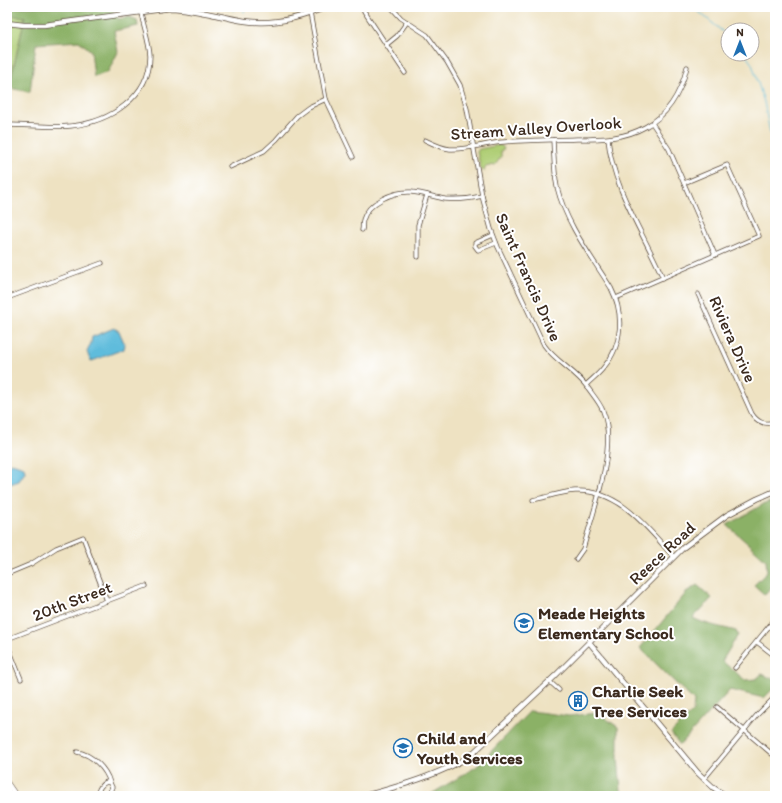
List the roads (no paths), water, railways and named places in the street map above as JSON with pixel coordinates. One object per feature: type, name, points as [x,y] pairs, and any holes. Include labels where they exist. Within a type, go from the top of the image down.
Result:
[{"type":"main road","points":[[7,783],[16,796]]},
{"type":"street","points":[[7,23],[44,25],[140,9],[179,8],[258,22],[285,20],[326,7]]},
{"type":"street","name":"Saint Francis Drive","points":[[391,7],[407,22],[427,35],[455,76],[465,102],[482,196],[496,243],[544,346],[586,385],[603,411],[608,436],[606,462],[583,549],[576,560]]},
{"type":"street","points":[[774,7],[775,11]]},
{"type":"street","points":[[7,125],[73,126],[109,116],[123,107],[140,89],[145,78],[149,60],[148,43],[140,9]]},
{"type":"street","points":[[364,11],[405,73]]},
{"type":"street","points":[[310,13],[326,99],[353,157]]},
{"type":"street","points":[[386,45],[398,36],[407,22]]},
{"type":"street","name":"Stream Valley Overlook","points":[[425,140],[436,145],[450,148],[498,142],[608,138],[627,135],[652,123],[664,113],[674,101],[682,86],[687,67]]},
{"type":"street","points":[[230,167],[264,151],[297,116],[309,107],[326,99]]},
{"type":"street","points":[[652,123],[669,149],[716,255]]},
{"type":"street","points":[[608,138],[613,168],[622,194],[652,252],[663,278]]},
{"type":"street","points":[[553,140],[556,178],[564,208],[616,298],[620,323],[617,342],[610,359],[586,385]]},
{"type":"street","points":[[616,298],[758,236],[727,165],[684,183]]},
{"type":"street","points":[[362,230],[363,220],[367,214],[382,199],[390,196],[405,192],[458,200],[482,196]]},
{"type":"street","points":[[418,257],[418,225],[427,195]]},
{"type":"street","points":[[493,235],[475,243],[474,246],[478,250],[496,243]]},
{"type":"street","points":[[7,298],[102,264]]},
{"type":"street","name":"Riviera Drive","points":[[698,294],[752,414],[756,420],[761,423],[766,424],[775,422]]},
{"type":"street","name":"Reece Road","points":[[364,796],[399,786],[456,765],[464,760],[480,747],[549,681],[674,557],[700,534],[727,515],[775,491]]},
{"type":"street","points":[[533,500],[571,492],[598,494],[610,498],[631,511],[674,557]]},
{"type":"street","points":[[7,574],[31,564],[56,548],[83,537],[107,601]]},
{"type":"street","name":"20th Street","points":[[7,640],[146,586]]},
{"type":"street","points":[[735,668],[775,619]]},
{"type":"street","points":[[589,642],[704,779],[726,796]]},
{"type":"street","points":[[757,642],[775,656]]},
{"type":"street","points":[[7,644],[21,679]]},
{"type":"street","points":[[549,681],[559,690]]},
{"type":"street","points":[[704,779],[775,697]]},
{"type":"street","points":[[716,707],[772,754]]},
{"type":"street","points":[[77,752],[87,755],[93,759],[107,775],[112,787],[109,794],[115,796]]},
{"type":"street","points":[[98,796],[97,793],[102,784],[105,782],[110,782]]},
{"type":"water","points":[[114,328],[119,331],[125,345],[124,349],[92,361],[90,360],[87,352],[92,337]]},
{"type":"water","points":[[12,463],[24,467],[25,472],[19,481],[7,485],[7,465]]},
{"type":"waterway","points":[[234,11],[235,7]]},
{"type":"waterway","points":[[244,12],[245,7]]},
{"type":"waterway","points":[[693,7],[720,29]]},
{"type":"waterway","points":[[751,62],[764,102],[775,158]]},
{"type":"place","name":"Meade Heights Elementary School","points":[[524,623]]},
{"type":"place","name":"Charlie Seek Tree Services","points":[[578,701]]},
{"type":"place","name":"Child and Youth Services","points":[[403,748]]}]
